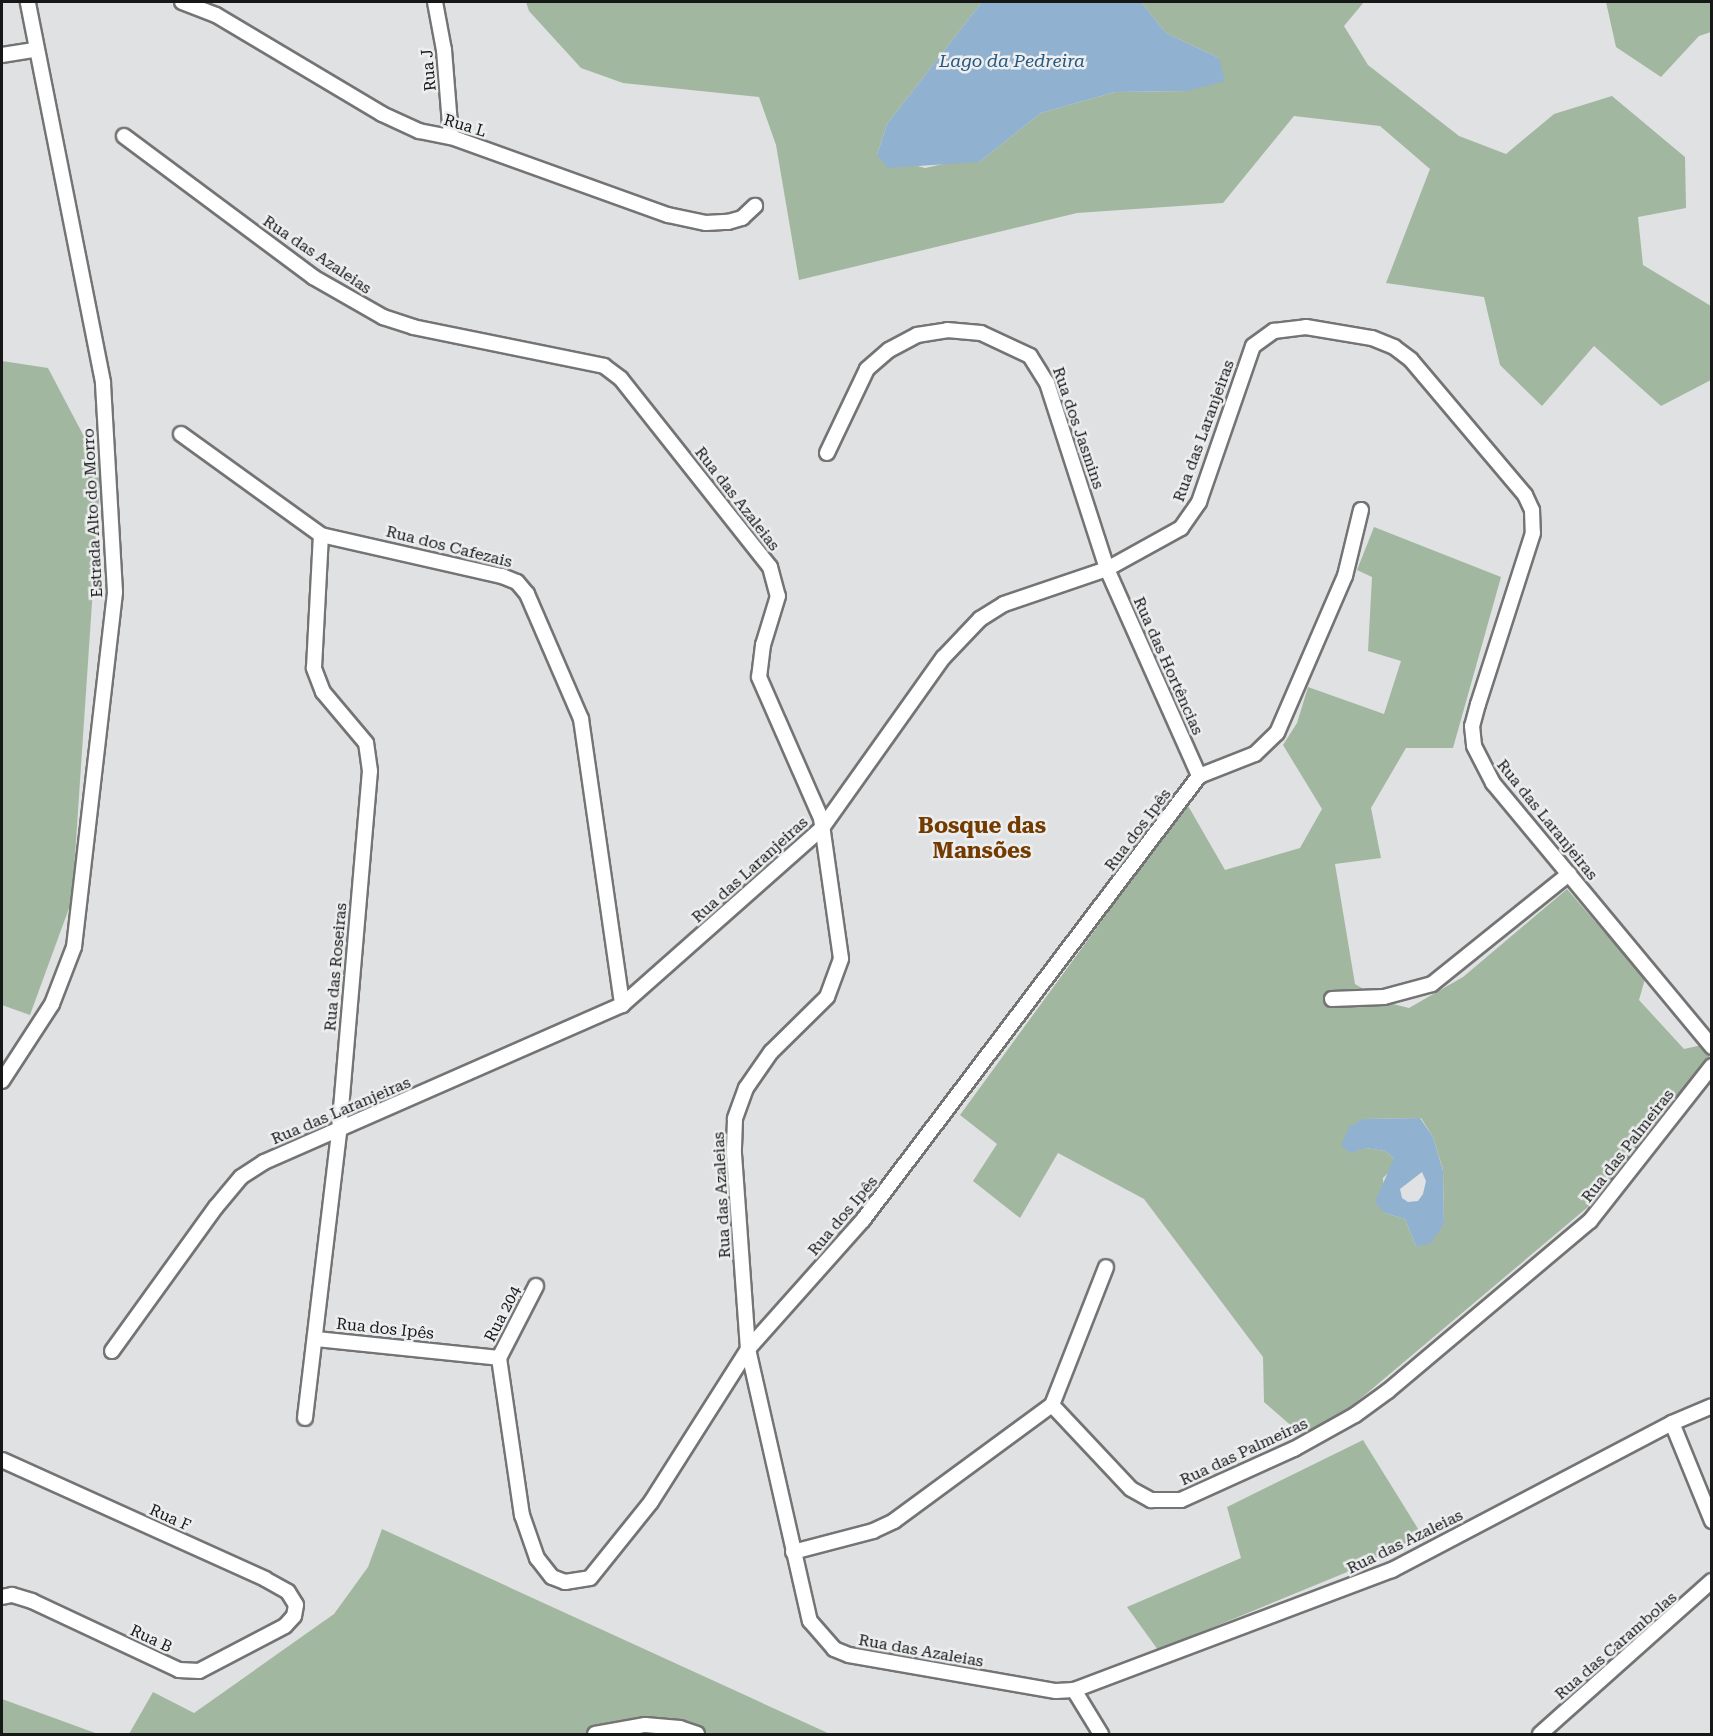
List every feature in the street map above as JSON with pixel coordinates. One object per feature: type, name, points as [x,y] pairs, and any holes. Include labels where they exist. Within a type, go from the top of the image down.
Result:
[{"type":"street","name":"Estrada Alto do Morro","points":[[2,1081],[52,1004],[74,947],[115,592],[103,382],[34,50],[28,2]]},
{"type":"street","name":"Rua L","points":[[182,2],[216,15],[382,114],[419,131],[451,137],[668,215],[706,223],[728,222],[742,218],[755,206]]},
{"type":"street","name":"Rua J","points":[[435,2],[444,50],[451,137]]},
{"type":"street","points":[[2,54],[34,50]]},
{"type":"street","name":"Rua das Azaleias","points":[[123,136],[314,277],[383,317],[413,327],[588,360],[621,379],[770,567],[778,596],[763,645],[759,677],[764,696],[814,802],[822,828],[840,941],[837,979],[827,997],[771,1052],[746,1088],[735,1119],[734,1154],[748,1348],[810,1621],[834,1649],[849,1655],[1056,1691],[1074,1690],[1392,1570],[1672,1423],[1712,1406]]},
{"type":"street","name":"Rua das Laranjeiras","points":[[112,1351],[216,1206],[242,1177],[264,1162],[339,1132],[622,1005],[822,828],[964,633],[1004,604],[1107,569],[1168,538],[1190,517],[1253,346],[1262,337],[1274,331],[1306,327],[1372,338],[1394,347],[1411,360],[1525,495],[1532,510],[1533,533],[1472,726],[1474,746],[1493,783],[1712,1047]]},
{"type":"street","name":"Rua dos Jasmins","points":[[827,453],[854,391],[867,369],[889,350],[932,331],[972,332],[1002,340],[1019,348],[1040,367],[1107,569]]},
{"type":"street","name":"Rua dos Cafezais","points":[[181,434],[321,535],[502,576],[517,582],[527,594],[581,719],[622,1005]]},
{"type":"street","points":[[1199,776],[1255,754],[1277,733],[1345,576],[1360,510]]},
{"type":"street","name":"Rua das Roseiras","points":[[305,1418],[339,1132],[370,754],[359,733],[317,681],[314,651],[321,535]]},
{"type":"street","name":"Rua das Hortências","points":[[1107,569],[1199,776]]},
{"type":"street","name":"Rua dos Ipês","points":[[316,1339],[499,1358],[522,1515],[544,1570],[558,1579],[578,1582],[590,1578],[617,1550],[748,1348],[863,1220],[1199,776]]},
{"type":"street","points":[[1332,999],[1384,997],[1432,984],[1569,874]]},
{"type":"street","name":"Rua das Palmeiras","points":[[1052,1406],[1131,1489],[1151,1500],[1181,1500],[1294,1449],[1355,1415],[1388,1390],[1590,1221],[1712,1066]]},
{"type":"street","points":[[793,1552],[873,1531],[894,1521],[1052,1406],[1106,1267]]},
{"type":"street","name":"Rua 204","points":[[499,1358],[536,1286]]},
{"type":"street","points":[[1672,1423],[1712,1521]]},
{"type":"street","name":"Rua F","points":[[2,1460],[288,1592],[296,1605],[294,1616],[285,1626]]},
{"type":"street","name":"Rua das Carambolas","points":[[1540,1734],[1712,1581]]},
{"type":"street","name":"Rua B","points":[[2,1597],[12,1595],[32,1600],[179,1670],[199,1671],[285,1626]]},
{"type":"street","points":[[1074,1690],[1101,1734]]},
{"type":"street","points":[[595,1734],[645,1725],[680,1728],[697,1734]]},
{"type":"green space","points":[[526,2],[982,2],[887,124],[877,155],[925,168],[957,161],[979,162],[1041,113],[1115,92],[1187,91],[1219,58],[1166,33],[1141,2],[1364,2],[1344,26],[1368,65],[1459,136],[1506,154],[1554,114],[1612,96],[1685,157],[1686,208],[1638,217],[1643,265],[1711,306],[1711,380],[1661,406],[1594,346],[1542,406],[1500,365],[1484,297],[1386,283],[1430,169],[1380,126],[1294,116],[1223,203],[1077,213],[799,280],[776,145],[759,97],[623,83],[581,68],[529,11]]},
{"type":"green space","points":[[1606,2],[1711,2],[1711,32],[1699,36],[1661,77],[1616,47]]},
{"type":"green space","points":[[2,361],[48,368],[101,469],[72,900],[30,1015],[2,1005]]},
{"type":"green space","points":[[1374,527],[1501,577],[1453,748],[1406,748],[1371,808],[1381,858],[1335,864],[1355,984],[1385,1002],[1409,1008],[1463,977],[1567,889],[1645,979],[1639,1000],[1684,1049],[1702,1045],[1711,1059],[1595,1201],[1347,1410],[1303,1436],[1264,1402],[1263,1357],[1144,1199],[1058,1153],[1020,1218],[973,1181],[997,1144],[960,1115],[1187,804],[1225,870],[1300,848],[1322,809],[1283,745],[1297,723],[1308,687],[1384,714],[1401,661],[1368,651],[1372,577],[1357,570]],"holes":[[[1421,1118],[1433,1137],[1443,1170],[1444,1224],[1416,1246],[1405,1219],[1385,1213],[1383,1178],[1392,1169],[1394,1158],[1385,1151],[1365,1148],[1363,1119]]]},
{"type":"green space","points":[[1363,1440],[1425,1540],[1158,1650],[1127,1607],[1241,1558],[1227,1507]]},
{"type":"green space","points":[[382,1529],[830,1734],[129,1734],[153,1692],[194,1713],[334,1614],[368,1567]]},
{"type":"green space","points":[[2,1699],[98,1734],[2,1734]]},
{"type":"water","name":"Lago da Pedreira","points":[[982,2],[1141,2],[1166,33],[1219,58],[1225,81],[1187,91],[1115,92],[1041,113],[979,162],[888,168],[877,155],[887,124]]},
{"type":"water","points":[[1420,1118],[1433,1137],[1443,1171],[1444,1224],[1430,1244],[1416,1246],[1405,1219],[1385,1213],[1375,1202],[1394,1158],[1385,1151],[1365,1148],[1351,1153],[1341,1146],[1349,1127],[1363,1119]],"holes":[[[1422,1172],[1426,1181],[1423,1194],[1418,1201],[1408,1202],[1402,1198],[1400,1189]]]},
{"type":"district","name":"Bosque das Mansões","points":[[982,838]]}]
